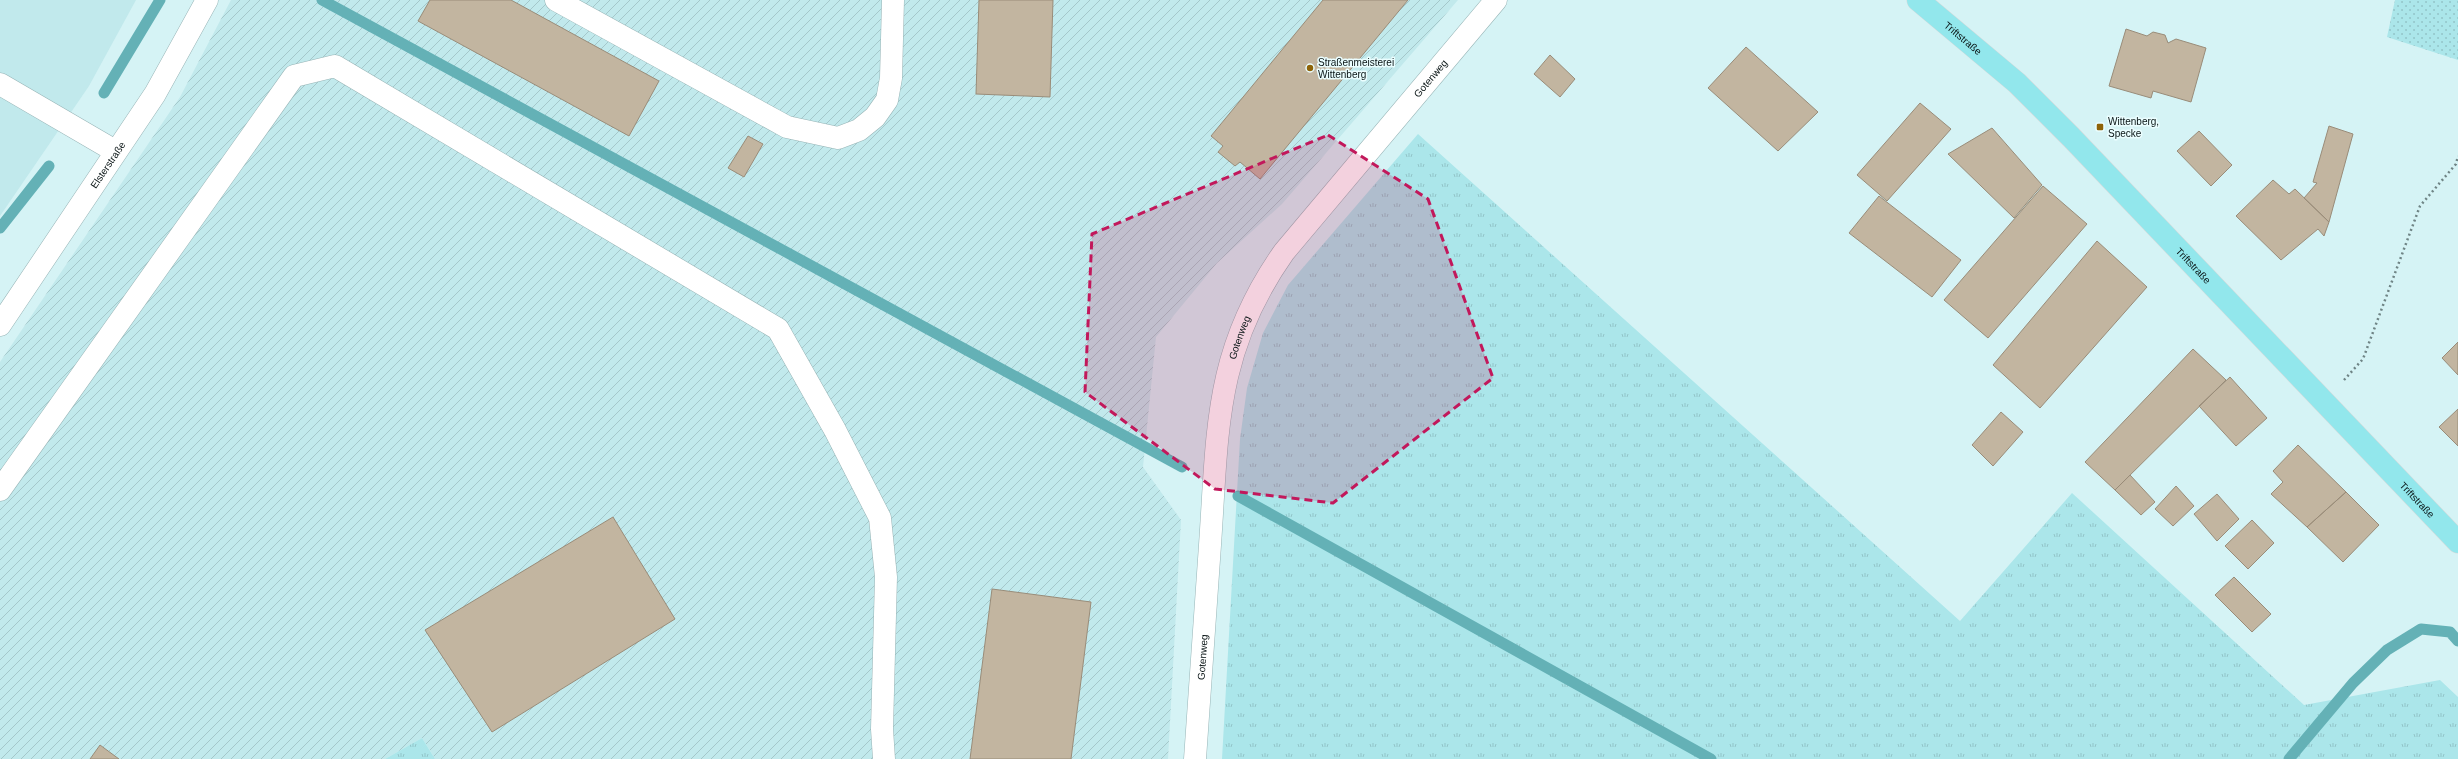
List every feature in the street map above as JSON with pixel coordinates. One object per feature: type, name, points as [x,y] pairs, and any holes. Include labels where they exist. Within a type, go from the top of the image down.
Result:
[{"type":"main road","name":"Triftstraße","points":[[1918,0],[2028,94],[2458,542]]},
{"type":"street","name":"Elsterstraße","points":[[0,325],[115,151],[155,94],[207,0]]},
{"type":"street","points":[[556,0],[787,128],[838,138],[859,130],[875,117],[887,100],[891,78],[893,0]]},
{"type":"street","name":"Gotenweg","points":[[1195,759],[1219,414],[1230,357],[1240,330],[1267,277],[1284,252],[1496,0]]},
{"type":"street","points":[[0,490],[294,76],[335,66],[778,329],[834,430],[880,518],[886,577],[882,730],[884,759]]},
{"type":"street","points":[[0,84],[115,151]]},
{"type":"path","points":[[2324,402],[2363,359],[2420,206],[2456,164],[2458,156]]},
{"type":"highlighted area","points":[[1328,135],[1428,199],[1493,378],[1333,503],[1215,489],[1085,392],[1092,234]]},
{"type":"shaded area","points":[[0,0],[136,0],[89,86],[0,216]]},
{"type":"shaded area","points":[[231,0],[1458,0],[1282,204],[1217,263],[1156,337],[1143,467],[1181,520],[1168,759],[435,759],[422,738],[385,759],[0,759],[0,362],[180,97]]},
{"type":"green space","points":[[2395,0],[2458,0],[2458,60],[2387,37]]},
{"type":"green space","points":[[1418,134],[1960,621],[2072,493],[2304,705],[2440,680],[2458,697],[2458,759],[1222,759],[1240,439],[1247,388],[1263,333],[1288,285]]},
{"type":"green space","points":[[422,738],[435,759],[385,759]]},
{"type":"building","points":[[430,0],[511,0],[659,81],[629,136],[418,21]]},
{"type":"building","points":[[979,0],[1053,0],[1050,97],[976,94]]},
{"type":"building","name":"Straßenmeisterei Wittenberg","points":[[1323,0],[1408,0],[1260,179],[1240,162],[1235,166],[1218,152],[1223,146],[1211,136]]},
{"type":"building","points":[[2126,29],[2147,36],[2153,32],[2165,35],[2168,43],[2176,39],[2206,48],[2191,102],[2153,91],[2151,98],[2109,86]]},
{"type":"building","points":[[1746,47],[1818,112],[1778,151],[1708,88]]},
{"type":"building","points":[[1550,55],[1575,79],[1560,97],[1534,74]]},
{"type":"building","points":[[1920,103],[1951,129],[1887,201],[1857,175]]},
{"type":"building","points":[[2329,126],[2353,134],[2329,222],[2304,198],[2317,183],[2313,182]]},
{"type":"building","points":[[1992,128],[2042,185],[2014,218],[1948,154]]},
{"type":"building","points":[[2199,131],[2232,165],[2211,186],[2177,151]]},
{"type":"building","points":[[748,136],[763,144],[744,177],[728,168]]},
{"type":"building","points":[[2273,180],[2289,194],[2295,189],[2329,222],[2324,236],[2318,229],[2281,260],[2236,216]]},
{"type":"building","points":[[2043,186],[2087,224],[1988,338],[1944,300]]},
{"type":"building","points":[[1879,196],[1961,260],[1932,297],[1849,233]]},
{"type":"building","points":[[2097,241],[2147,287],[2040,408],[1993,365]]},
{"type":"building","points":[[2458,342],[2458,375],[2442,358]]},
{"type":"building","points":[[2193,349],[2226,380],[2115,490],[2085,462]]},
{"type":"building","points":[[2230,377],[2267,418],[2236,446],[2199,406]]},
{"type":"building","points":[[2458,409],[2458,446],[2439,427]]},
{"type":"building","points":[[2001,412],[2023,432],[1993,466],[1972,445]]},
{"type":"building","points":[[2298,445],[2346,492],[2307,527],[2271,494],[2283,482],[2273,471]]},
{"type":"building","points":[[2130,475],[2155,502],[2141,515],[2115,490]]},
{"type":"building","points":[[2176,486],[2194,506],[2173,526],[2155,509]]},
{"type":"building","points":[[2346,492],[2379,525],[2343,562],[2307,527]]},
{"type":"building","points":[[2217,494],[2239,519],[2217,541],[2194,514]]},
{"type":"building","points":[[613,517],[675,619],[492,732],[425,630]]},
{"type":"building","points":[[2252,520],[2274,543],[2248,569],[2225,546]]},
{"type":"building","points":[[2234,577],[2271,614],[2252,632],[2215,595]]},
{"type":"building","points":[[992,589],[1091,602],[1071,759],[970,759]]},
{"type":"building","points":[[100,745],[119,759],[90,759]]},
{"type":"waterway","points":[[104,93],[160,0]]},
{"type":"waterway","points":[[322,0],[1182,467]]},
{"type":"waterway","points":[[0,228],[49,166]]},
{"type":"waterway","points":[[1238,496],[1711,759]]},
{"type":"waterway","points":[[2289,759],[2353,683],[2387,650],[2421,629],[2450,632],[2458,641]]},
{"type":"place","name":"Straßenmeisterei Wittenberg","points":[[1310,68]]},
{"type":"place","name":"Wittenberg, Specke","points":[[2100,127]]}]
